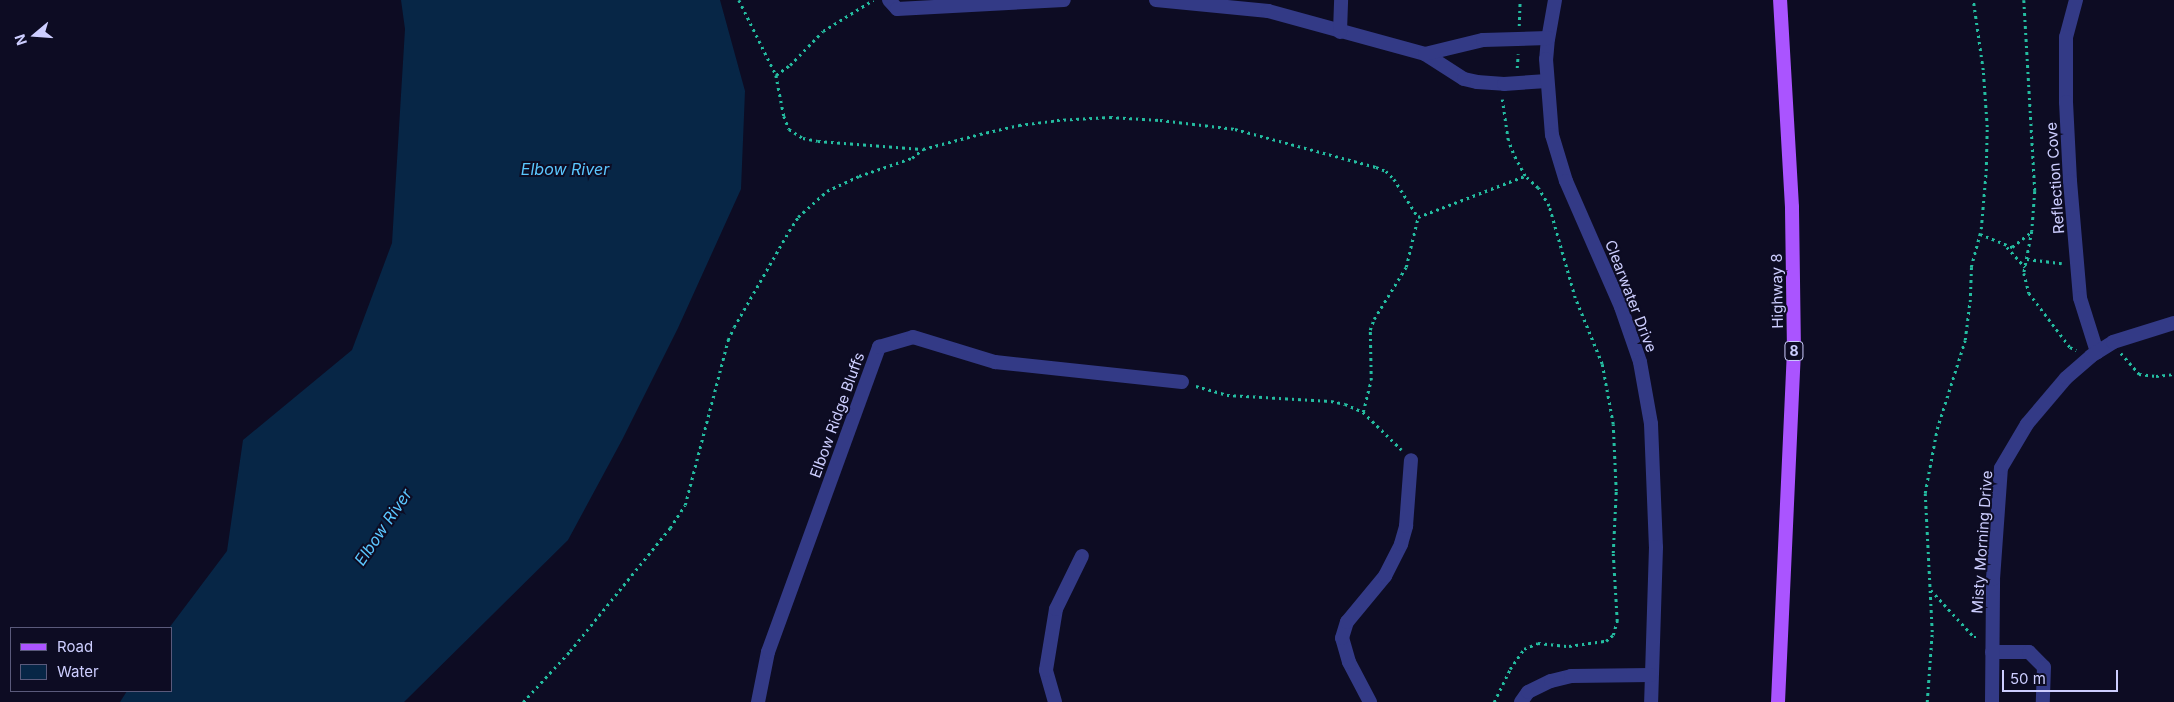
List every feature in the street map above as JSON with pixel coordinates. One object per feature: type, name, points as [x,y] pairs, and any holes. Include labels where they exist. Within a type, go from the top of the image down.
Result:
[{"type":"main road","name":"Highway 8","points":[[1778,702],[1794,352],[1792,207],[1780,0]]},
{"type":"street","points":[[893,5],[1064,0]]},
{"type":"street","points":[[1156,0],[1268,11],[1426,54],[1464,79],[1504,84],[1547,81]]},
{"type":"street","points":[[1340,32],[1341,0]]},
{"type":"street","name":"Clearwater Drive","points":[[1555,0],[1548,38],[1547,81],[1552,135],[1566,181],[1621,307],[1640,362],[1651,424],[1656,547],[1651,702]]},
{"type":"street","name":"Reflection Cove","points":[[2076,0],[2066,37],[2066,92],[2080,298],[2094,354]]},
{"type":"street","points":[[1426,54],[1483,40],[1548,38]]},
{"type":"street","name":"Misty Morning Drive","points":[[1992,702],[1993,578],[2002,468],[2027,424],[2066,378],[2094,354],[2113,342],[2174,323]]},
{"type":"street","name":"Elbow Ridge Bluffs","points":[[758,702],[768,652],[879,347],[913,337],[995,362],[1182,382]]},
{"type":"street","points":[[1370,702],[1349,662],[1342,638],[1348,622],[1385,576],[1401,544],[1406,526],[1412,460]]},
{"type":"street","points":[[1055,702],[1046,670],[1056,609],[1082,556]]},
{"type":"street","points":[[1992,652],[2029,652],[2044,667],[2043,702]]},
{"type":"street","points":[[1521,702],[1528,692],[1551,681],[1571,676],[1651,674]]},
{"type":"path","points":[[739,0],[776,75],[786,123],[789,129],[802,138],[923,149],[1019,125],[1058,120],[1110,117],[1197,123],[1235,129],[1386,171],[1394,179],[1418,217],[1406,267],[1374,319],[1370,330],[1371,380],[1363,412]]},
{"type":"path","points":[[776,75],[790,65],[823,31],[873,0]]},
{"type":"path","points":[[1927,702],[1932,632],[1925,493],[1937,429],[1965,340],[1970,302],[1971,267],[1980,234],[1986,171],[1987,127],[1983,70],[1973,0]]},
{"type":"path","points":[[2024,0],[2035,191],[2032,231],[2024,273],[2028,293],[2070,347],[2094,354]]},
{"type":"path","points":[[1494,702],[1510,669],[1524,649],[1538,643],[1569,646],[1606,641],[1614,635],[1618,621],[1613,553],[1616,491],[1613,424],[1602,364],[1575,298],[1549,206],[1538,188],[1525,176],[1518,165],[1508,140],[1502,102],[1504,84]]},
{"type":"path","points":[[523,702],[570,651],[670,528],[685,505],[728,340],[798,217],[827,191],[859,176],[912,158],[923,149]]},
{"type":"path","points":[[1418,217],[1525,176]]},
{"type":"path","points":[[1980,234],[2012,247],[2032,231]]},
{"type":"path","points":[[2006,246],[2025,267]]},
{"type":"path","points":[[2027,259],[2078,264]]},
{"type":"path","points":[[2113,342],[2130,366],[2139,374],[2156,376],[2174,374]]},
{"type":"path","points":[[1182,382],[1227,396],[1331,401],[1345,404],[1363,412],[1412,460]]},
{"type":"path","points":[[1930,589],[1974,637],[1993,637]]},
{"type":"water","name":"Elbow River","points":[[401,0],[720,0],[745,91],[741,189],[678,328],[622,440],[568,540],[404,702],[120,702],[126,692],[172,692],[172,627],[170,627],[227,551],[243,440],[352,350],[392,243],[405,29]]}]
